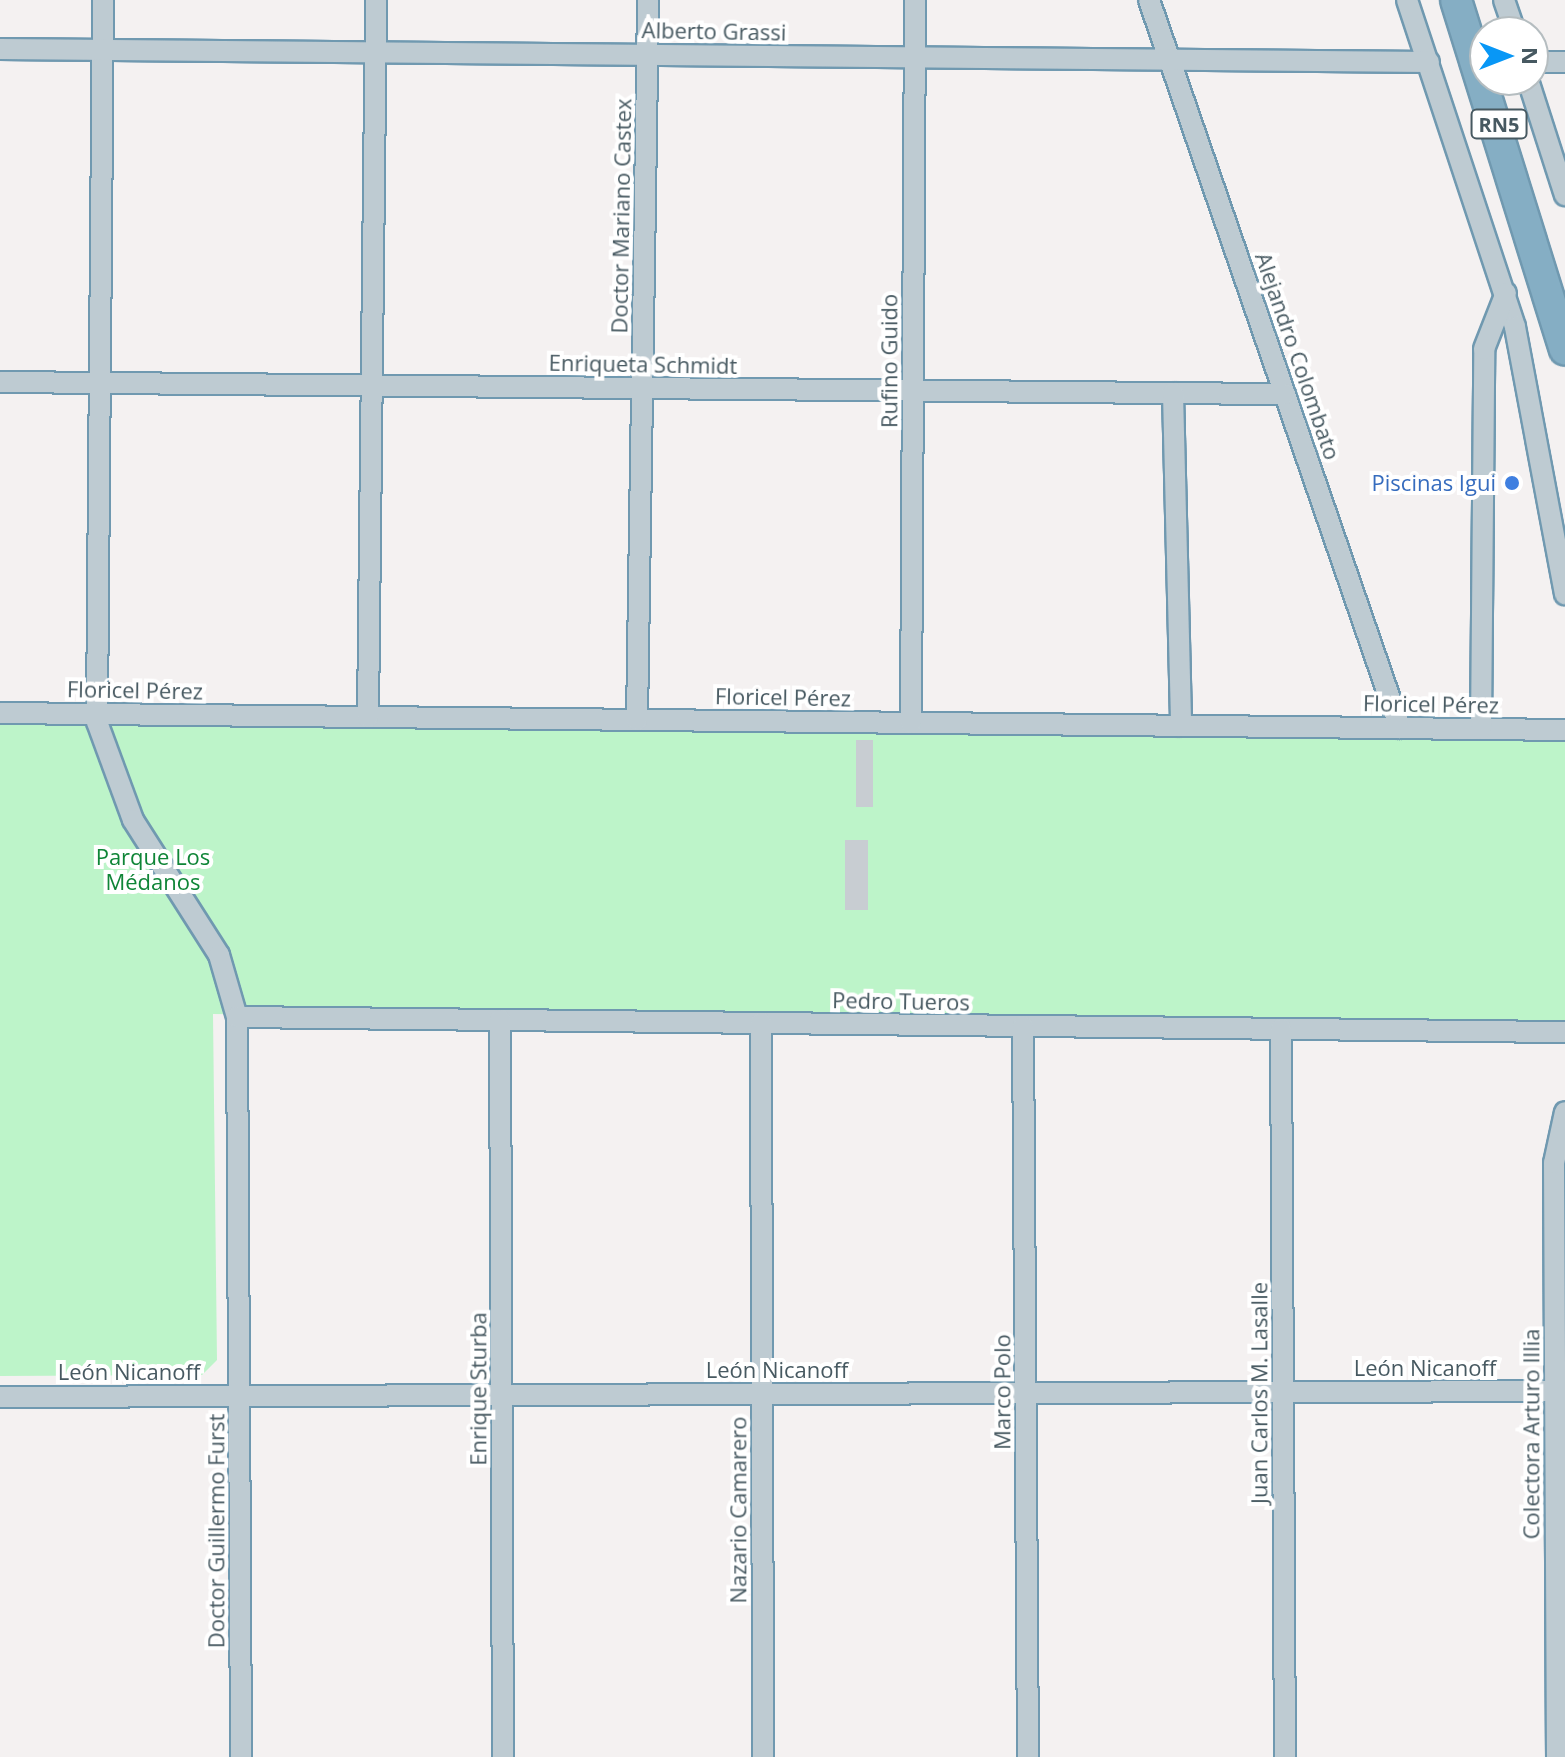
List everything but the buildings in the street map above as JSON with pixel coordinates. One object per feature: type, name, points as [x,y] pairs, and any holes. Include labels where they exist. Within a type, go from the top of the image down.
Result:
[{"type":"highway","name":"RN5","points":[[1456,0],[1565,349]]},
{"type":"street","name":"Doctor Guillermo Furst","points":[[103,0],[96,714],[127,808],[219,955],[237,1017],[241,1757]]},
{"type":"street","points":[[368,717],[376,0]]},
{"type":"street","name":"Doctor Mariano Castex","points":[[637,720],[648,0]]},
{"type":"street","name":"Rufino Guido","points":[[911,723],[915,0]]},
{"type":"street","name":"Alejandro Colombato","points":[[1149,0],[1400,728]]},
{"type":"street","points":[[1407,0],[1506,293],[1565,594]]},
{"type":"street","name":"Alberto Grassi","points":[[0,49],[1429,62]]},
{"type":"street","points":[[1533,96],[1565,195]]},
{"type":"street","points":[[1481,729],[1484,349],[1506,293]]},
{"type":"street","name":"Enriqueta Schmidt","points":[[0,382],[1285,394]]},
{"type":"street","points":[[1173,393],[1181,726]]},
{"type":"street","name":"Floricel Pérez","points":[[0,713],[1565,730]]},
{"type":"street","name":"Pedro Tueros","points":[[237,1017],[1565,1032]]},
{"type":"street","name":"Enrique Sturba","points":[[500,1020],[503,1757]]},
{"type":"street","name":"Nazario Camarero","points":[[761,1023],[763,1757]]},
{"type":"street","name":"Marco Polo","points":[[1023,1026],[1028,1757]]},
{"type":"street","name":"Juan Carlos M. Lasalle","points":[[1281,1029],[1285,1757]]},
{"type":"street","name":"Colectora Arturo Illia","points":[[1557,1757],[1554,1163],[1565,1112]]},
{"type":"street","name":"León Nicanoff","points":[[0,1397],[1555,1391]]},
{"type":"green space","name":"Parque Los Médanos","points":[[0,723],[1565,740],[1565,1026],[213,1014],[217,1360],[202,1375],[0,1376]]},
{"type":"place","name":"Piscinas Igui","points":[[1512,483]]}]
